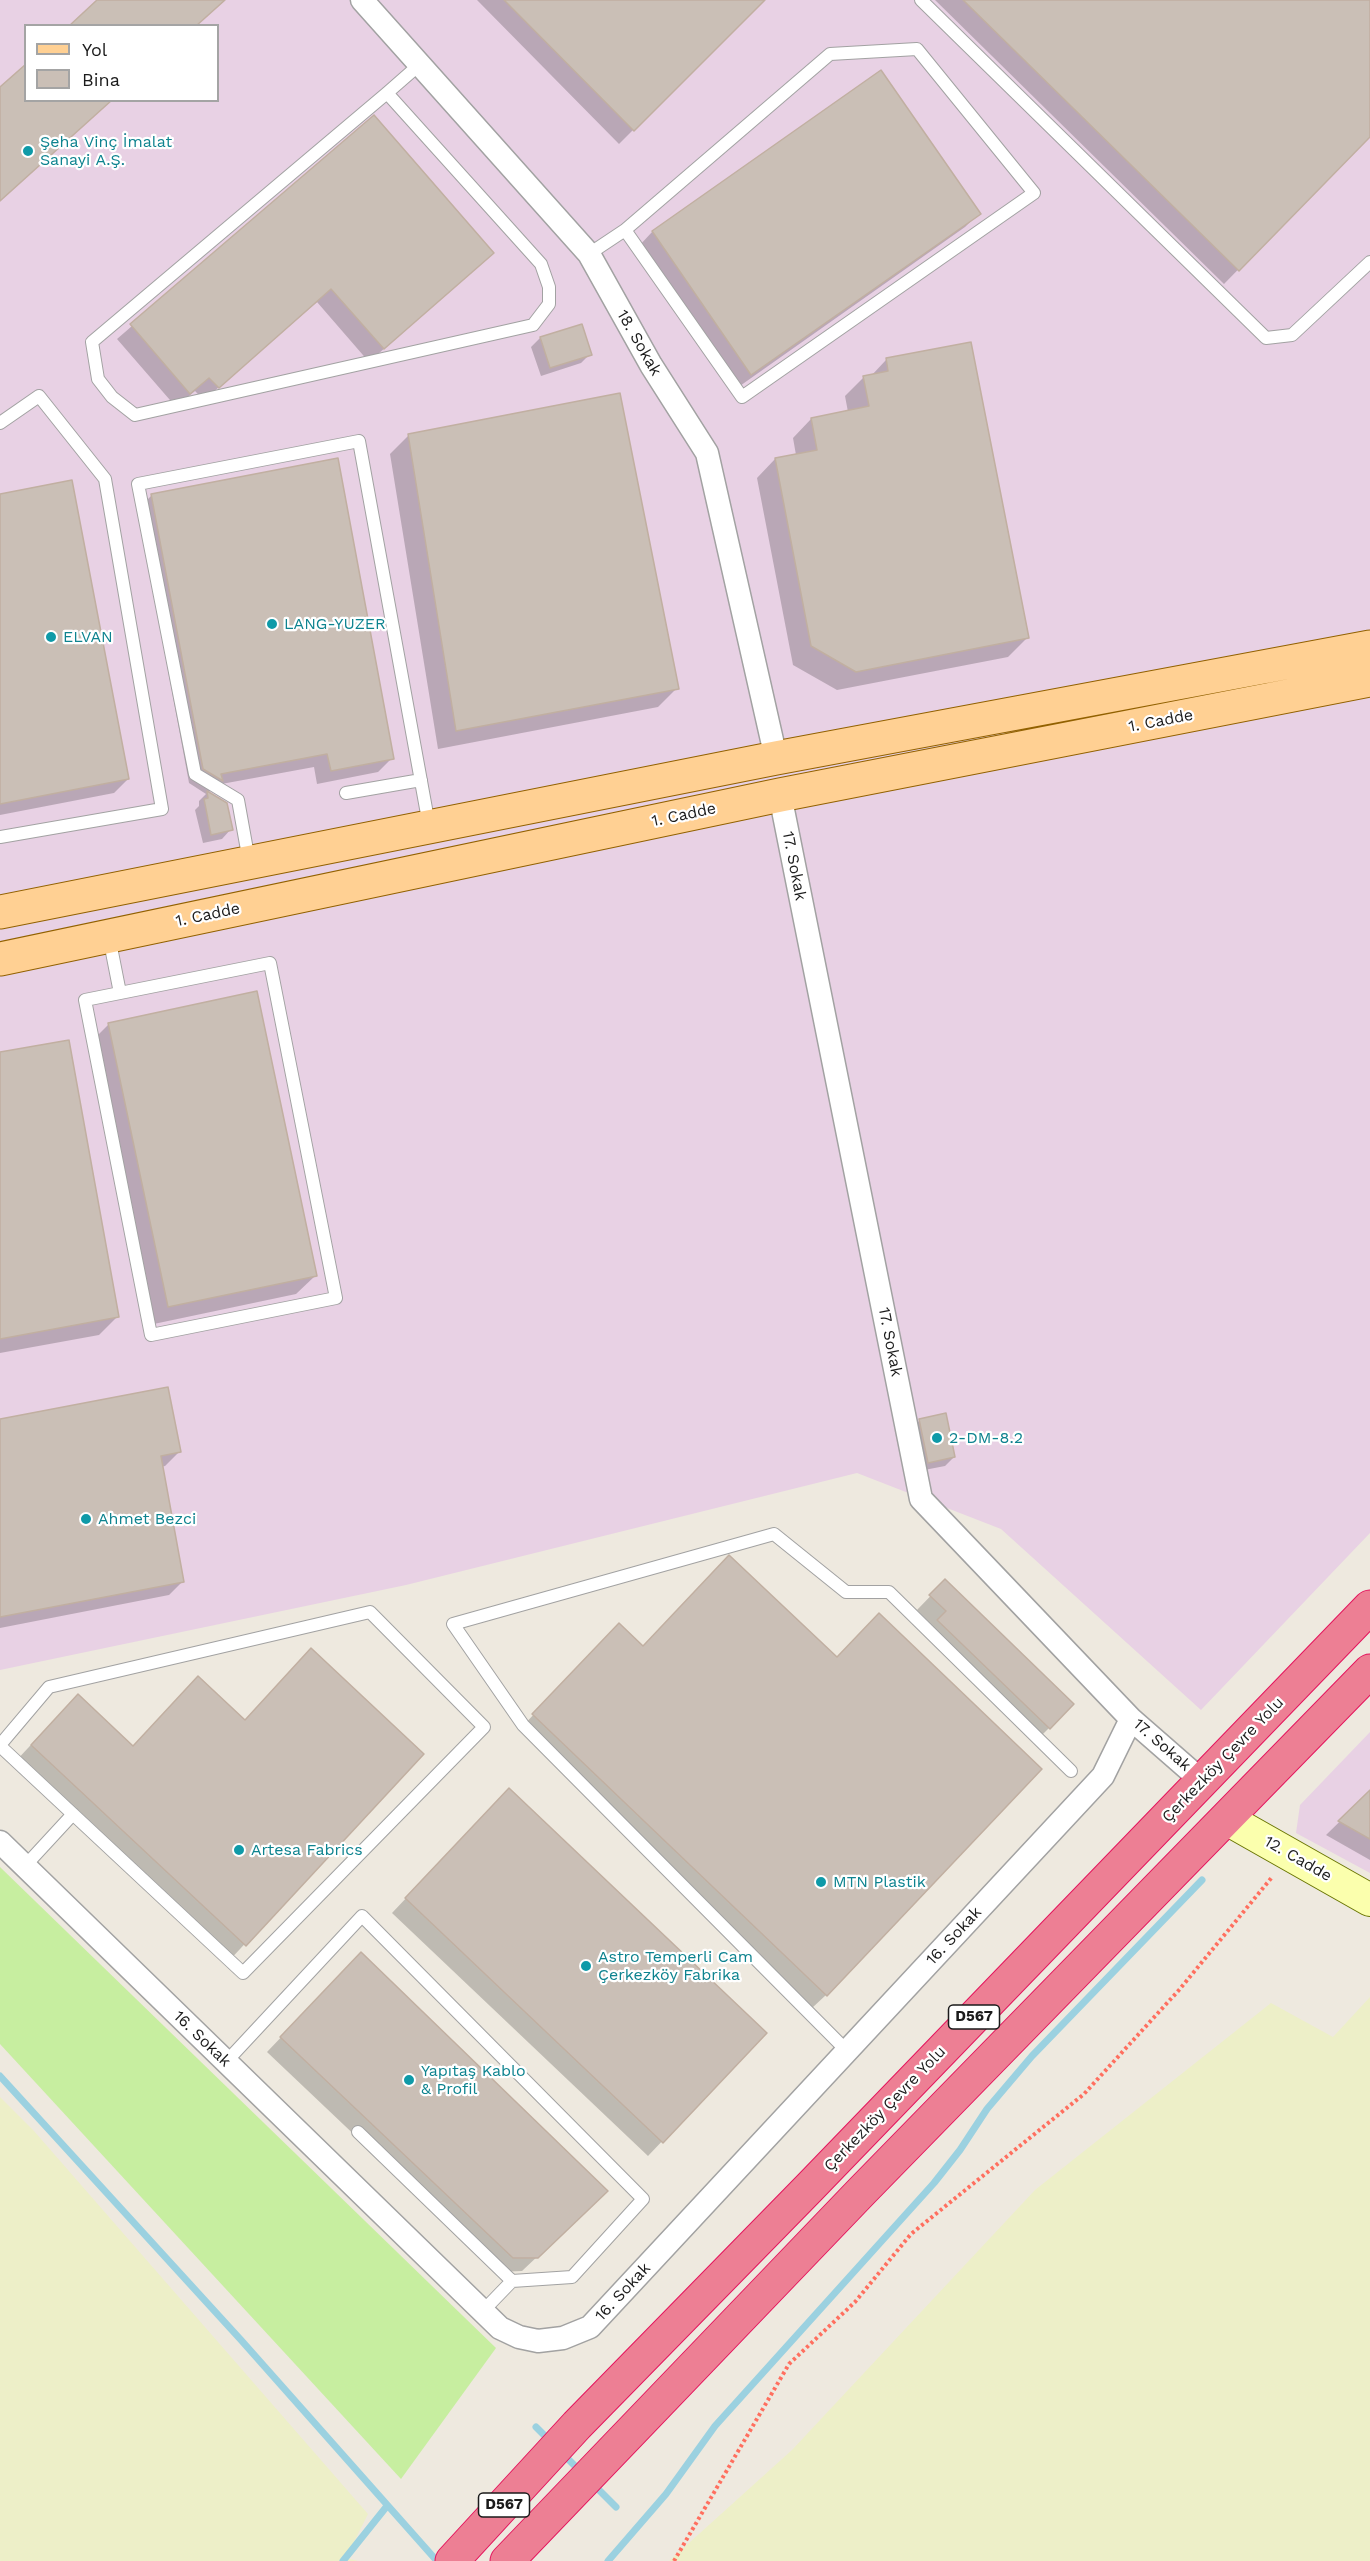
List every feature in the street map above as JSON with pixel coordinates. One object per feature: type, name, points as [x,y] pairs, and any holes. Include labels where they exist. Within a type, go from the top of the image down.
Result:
[{"type":"highway","name":"Çerkezköy Çevre Yolu","points":[[462,2551],[577,2425],[1370,1607]]},
{"type":"highway","name":"D567","points":[[507,2561],[861,2192],[1370,1671]]},
{"type":"main road","name":"1. Cadde","points":[[0,912],[776,759],[1370,647]]},
{"type":"main road","name":"1. Cadde","points":[[0,958],[780,795],[1370,680]]},
{"type":"street","name":"18. Sokak","points":[[362,0],[589,254],[651,365],[707,453],[776,759]]},
{"type":"street","name":"17. Sokak","points":[[780,795],[921,1499],[1131,1719],[1202,1781]]},
{"type":"street","name":"16. Sokak","points":[[0,1842],[500,2328],[519,2337],[538,2341],[563,2338],[590,2327],[1103,1776],[1131,1719]]},
{"type":"street","name":"12. Cadde","points":[[1227,1818],[1370,1900]]},
{"type":"lane","points":[[921,0],[1266,338],[1292,335],[1370,262]]},
{"type":"lane","points":[[589,254],[625,230],[830,54],[917,49],[1034,193],[742,397],[625,230]]},
{"type":"lane","points":[[387,93],[541,264],[549,287],[549,304],[533,326],[135,414],[112,397],[98,379],[92,342],[419,65]]},
{"type":"lane","points":[[0,423],[39,396],[105,479],[162,809],[0,837]]},
{"type":"lane","points":[[249,862],[238,800],[195,774],[138,484],[359,441],[429,827]]},
{"type":"lane","points":[[346,793],[421,780]]},
{"type":"lane","points":[[109,936],[120,993]]},
{"type":"lane","points":[[270,963],[336,1298],[151,1335],[85,1000],[120,993],[270,963]]},
{"type":"lane","points":[[847,2051],[523,1725],[453,1624],[774,1534],[846,1592],[890,1592],[1071,1771]]},
{"type":"lane","points":[[370,1612],[484,1726],[243,1973],[0,1746],[49,1688],[370,1612]]},
{"type":"lane","points":[[25,1866],[73,1815]]},
{"type":"lane","points":[[226,2062],[362,1916],[643,2199],[572,2277],[512,2281],[483,2312]]},
{"type":"lane","points":[[358,2132],[512,2281]]},
{"type":"path","points":[[674,2561],[789,2364],[855,2302],[911,2234],[1084,2094],[1179,1990],[1290,1854]]},
{"type":"shaded area","points":[[0,0],[1370,0],[1370,1533],[1201,1710],[1001,1529],[857,1473],[406,1585],[0,1670]]},
{"type":"shaded area","points":[[1370,1732],[1370,1873],[1296,1833],[1300,1805]]},
{"type":"green space","points":[[0,1867],[496,2348],[401,2479],[0,2044]]},
{"type":"green space","points":[[1370,1997],[1370,2561],[669,2561],[792,2450],[1035,2190],[1271,2003],[1333,2037]]},
{"type":"green space","points":[[0,2097],[34,2131],[368,2514],[346,2558],[358,2561],[0,2561]]},
{"type":"building","points":[[97,0],[225,0],[198,24],[71,24]]},
{"type":"building","points":[[504,0],[765,0],[634,131]]},
{"type":"building","points":[[963,0],[1370,0],[1370,137],[1239,271]]},
{"type":"building","name":"Şeha Vinç İmalat Sanayi A.Ş.","points":[[24,66],[24,102],[110,102],[0,201],[0,87]]},
{"type":"building","points":[[881,70],[981,214],[751,375],[652,231]]},
{"type":"building","points":[[374,115],[494,253],[384,349],[331,289],[219,388],[209,378],[190,394],[130,324]]},
{"type":"building","points":[[582,324],[592,355],[550,368],[540,337]]},
{"type":"building","points":[[971,342],[1029,638],[856,672],[811,646],[775,458],[817,450],[811,418],[869,406],[863,376],[888,371],[886,358]]},
{"type":"building","points":[[620,393],[679,689],[456,731],[408,434]]},
{"type":"building","name":"LANG-YUZER","points":[[338,458],[394,759],[331,771],[327,754],[221,774],[223,781],[203,769],[151,494]]},
{"type":"building","name":"ELVAN","points":[[72,480],[129,779],[0,804],[0,494]]},
{"type":"building","points":[[207,791],[227,803],[233,830],[211,835],[204,799],[208,798]]},
{"type":"building","points":[[257,991],[317,1276],[168,1307],[108,1023]]},
{"type":"building","points":[[69,1040],[119,1317],[0,1339],[0,1052]]},
{"type":"building","name":"Ahmet Bezci","points":[[168,1387],[181,1452],[161,1456],[184,1582],[0,1617],[0,1419]]},
{"type":"building","name":"2-DM-8.2","points":[[946,1413],[955,1457],[928,1463],[919,1419]]},
{"type":"building","name":"MTN Plastik","points":[[729,1555],[837,1657],[879,1613],[1042,1769],[827,1996],[532,1714],[619,1623],[643,1646]]},
{"type":"building","points":[[945,1579],[1074,1704],[1050,1729],[937,1620],[946,1611],[929,1595]]},
{"type":"building","name":"Artesa Fabrics","points":[[311,1648],[424,1754],[246,1946],[31,1745],[78,1694],[133,1746],[198,1676],[245,1720]]},
{"type":"building","name":"Astro Temperli Cam Çerkezköy Fabrika","points":[[509,1788],[767,2033],[663,2143],[405,1898]]},
{"type":"building","points":[[1370,1790],[1370,1839],[1338,1821]]},
{"type":"building","name":"Yapıtaş Kablo & Profil","points":[[361,1952],[608,2191],[538,2258],[513,2258],[280,2037]]},
{"type":"waterway","points":[[608,2561],[666,2494],[715,2426],[934,2183],[960,2150],[987,2109],[1032,2056],[1202,1880]]},
{"type":"waterway","points":[[0,2076],[241,2340],[437,2561]]},
{"type":"waterway","points":[[536,2427],[551,2442]]},
{"type":"waterway","points":[[563,2454],[580,2471]]},
{"type":"waterway","points":[[592,2483],[616,2507]]},
{"type":"waterway","points":[[343,2561],[387,2506]]},
{"type":"place","name":"Şeha Vinç İmalat Sanayi A.Ş.","points":[[28,151]]},
{"type":"place","name":"LANG-YUZER","points":[[272,624]]},
{"type":"place","name":"ELVAN","points":[[51,637]]},
{"type":"place","name":"2-DM-8.2","points":[[937,1438]]},
{"type":"place","name":"Ahmet Bezci","points":[[86,1519]]},
{"type":"place","name":"Artesa Fabrics","points":[[239,1850]]},
{"type":"place","name":"MTN Plastik","points":[[821,1882]]},
{"type":"place","name":"Astro Temperli Cam Çerkezköy Fabrika","points":[[586,1966]]},
{"type":"place","name":"Yapıtaş Kablo & Profil","points":[[409,2080]]}]
